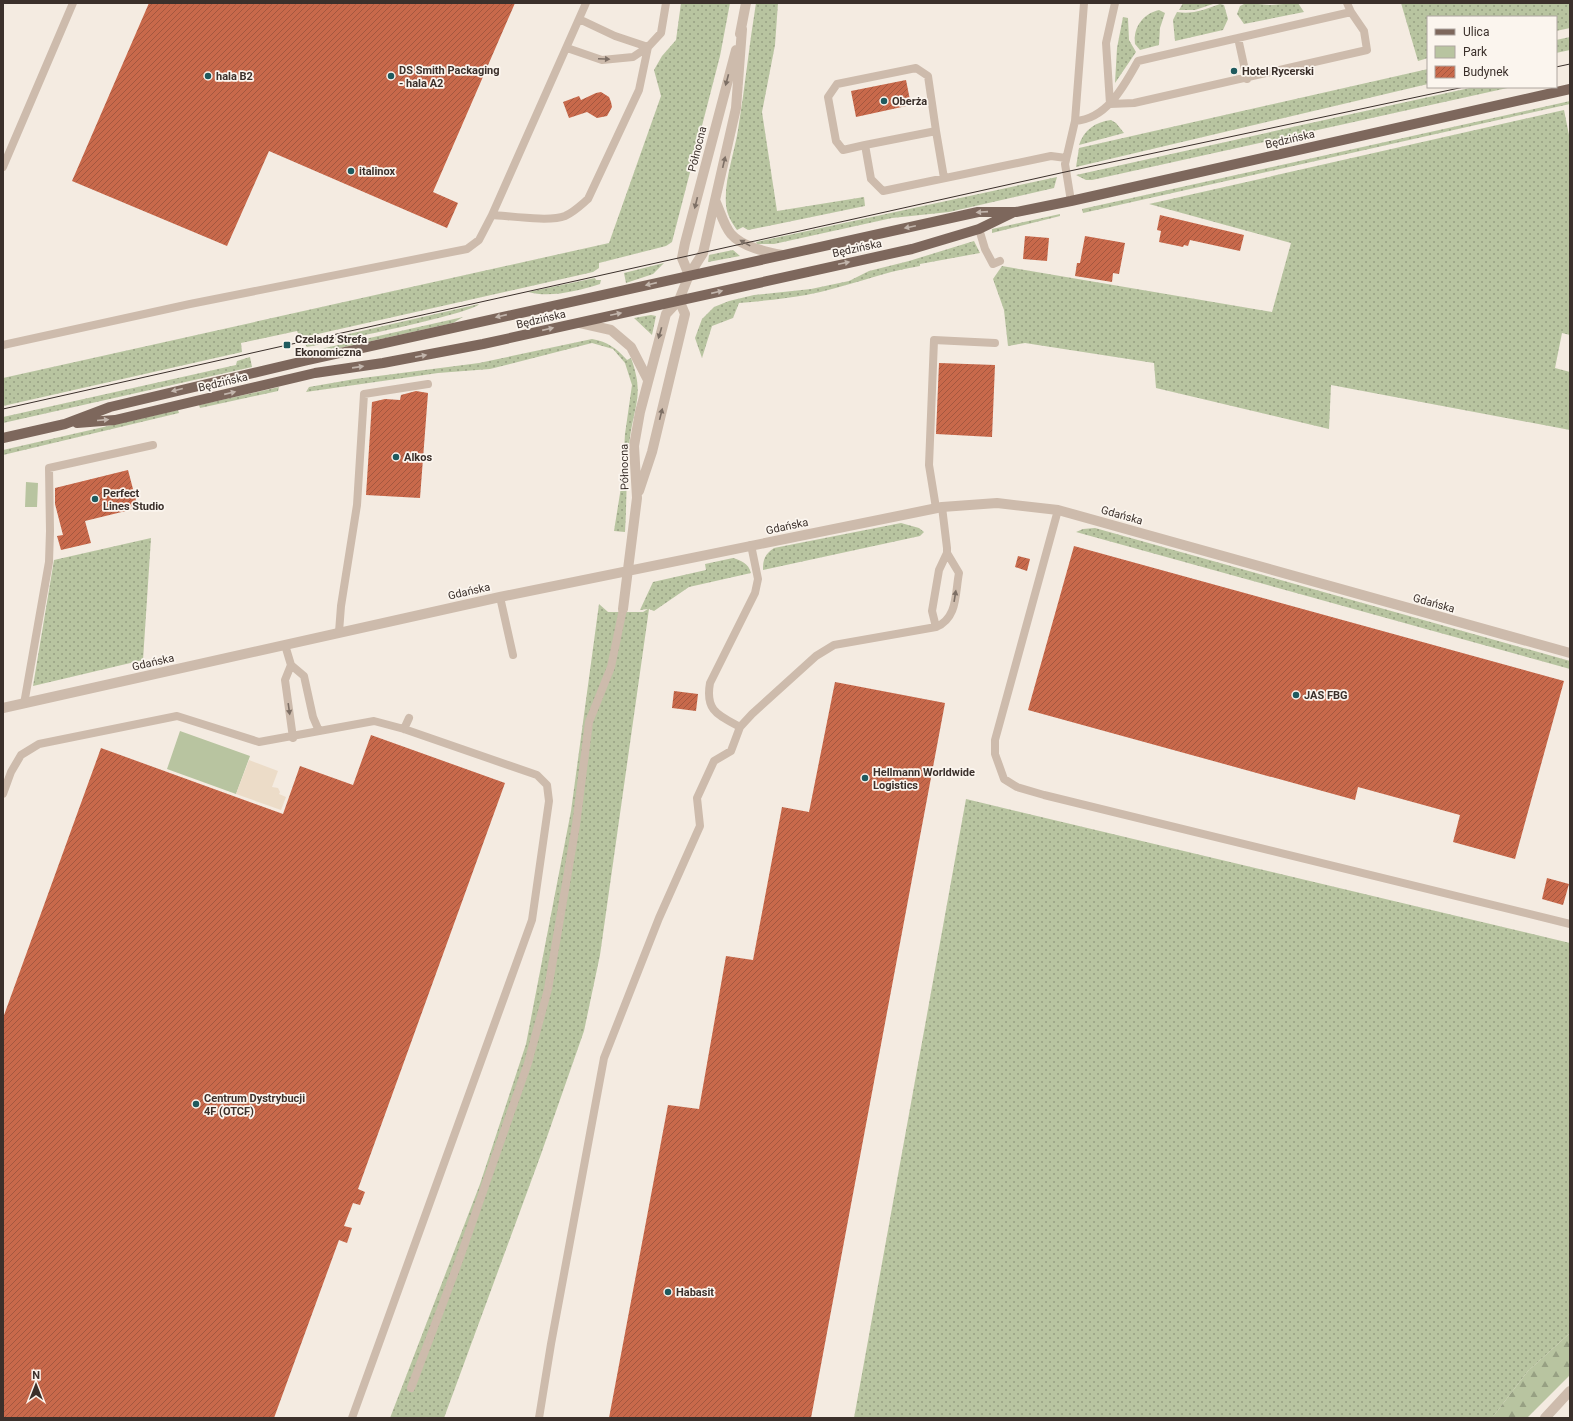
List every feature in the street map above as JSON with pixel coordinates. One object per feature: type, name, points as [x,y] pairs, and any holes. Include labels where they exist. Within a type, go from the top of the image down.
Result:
[{"type":"main road","name":"Będzińska","points":[[3,438],[64,424],[110,407],[181,389],[689,275],[978,212],[1016,212],[1071,201],[1570,89]]},
{"type":"main road","name":"Będzińska","points":[[64,424],[114,420],[316,373],[398,360],[578,323],[912,248],[979,229],[1016,212]]},
{"type":"street","name":"Północna","points":[[623,609],[637,498],[634,446],[640,412],[666,314],[679,300],[689,275],[703,253],[736,108],[742,29],[746,3]]},
{"type":"street","name":"Północna","points":[[689,275],[682,258],[685,243],[742,29]]},
{"type":"street","points":[[715,200],[731,235],[763,252],[782,255]]},
{"type":"street","name":"Północna","points":[[637,498],[652,452],[685,314],[679,300]]},
{"type":"street","points":[[578,323],[611,330],[631,347],[648,380]]},
{"type":"street","name":"Gdańska","points":[[3,708],[500,596],[939,508],[997,503],[1058,510],[1570,653]]},
{"type":"street","points":[[1545,1418],[1570,1391]]},
{"type":"lane","points":[[3,167],[73,3]]},
{"type":"lane","points":[[3,345],[190,304],[467,248],[479,240],[492,215],[586,3]]},
{"type":"lane","points":[[567,48],[602,60],[632,57],[648,47],[661,33],[666,3]]},
{"type":"lane","points":[[1071,201],[1065,172],[1066,158],[1075,122],[1084,3]]},
{"type":"lane","points":[[1110,104],[1106,43],[1115,3]]},
{"type":"lane","points":[[1110,104],[1134,103],[1247,79],[1367,50],[1364,31],[1351,12],[1347,3]]},
{"type":"lane","points":[[1075,122],[1085,121],[1110,104],[1123,88],[1138,62],[1351,12]]},
{"type":"lane","points":[[579,18],[615,36],[648,47]]},
{"type":"lane","points":[[1238,38],[1247,79]]},
{"type":"lane","points":[[492,215],[548,218],[564,216],[588,199],[640,90],[648,47]]},
{"type":"lane","points":[[936,131],[843,150],[836,141],[828,97],[837,84],[916,68],[928,76],[944,178]]},
{"type":"lane","points":[[865,145],[871,179],[883,191],[1051,156],[1066,158]]},
{"type":"lane","points":[[979,229],[985,248],[993,264],[1000,261]]},
{"type":"lane","points":[[539,1418],[552,1336],[604,1058],[659,918],[700,826],[697,798],[714,761],[731,751],[740,727],[816,656],[834,645],[936,627],[945,623],[953,612],[958,573],[947,553],[929,465],[934,340],[995,343]]},
{"type":"lane","points":[[338,632],[357,505],[364,394],[428,384]]},
{"type":"lane","points":[[24,704],[49,562],[49,468],[153,445]]},
{"type":"lane","points":[[1058,510],[995,740],[996,760],[1004,779],[1016,787],[1044,795],[1570,924]]},
{"type":"lane","points":[[740,727],[721,717],[711,708],[707,697],[710,683],[755,593],[758,579],[751,545]]},
{"type":"lane","points":[[936,627],[932,611],[939,570],[947,553]]},
{"type":"lane","points":[[500,596],[513,655]]},
{"type":"lane","points":[[411,1388],[457,1266],[528,1063],[548,989],[576,825],[589,722],[611,667],[623,609]]},
{"type":"lane","points":[[285,645],[291,665],[304,676],[313,717],[319,731]]},
{"type":"lane","points":[[291,665],[285,680],[293,738]]},
{"type":"lane","points":[[3,794],[11,772],[21,755],[39,744],[177,716],[259,742],[293,738],[319,731],[374,722],[404,729],[537,775],[547,785],[549,801],[532,920],[352,1418]]},
{"type":"lane","points":[[404,729],[409,718]]},
{"type":"green space","points":[[681,3],[730,3],[720,56],[672,242],[666,246],[599,263],[599,268],[593,272],[300,338],[297,331],[241,343],[242,352],[3,406],[3,378],[609,243],[661,96],[654,70],[662,56],[676,40]]},
{"type":"green space","points":[[756,3],[778,3],[775,45],[762,112],[777,211],[864,197],[865,206],[748,230],[743,227],[737,230],[732,222],[727,212],[726,186],[738,130]]},
{"type":"green space","points":[[1183,3],[1216,3],[1195,10],[1179,10]]},
{"type":"green space","points":[[1246,3],[1270,5],[1298,3],[1304,12],[1244,24],[1237,14],[1240,6]]},
{"type":"green space","points":[[1401,3],[1570,3],[1570,28],[1557,31],[1557,16],[1427,16],[1427,58],[1418,61]]},
{"type":"green space","points":[[1220,4],[1224,5],[1228,19],[1223,30],[1175,41],[1173,20],[1177,12],[1194,12]]},
{"type":"green space","points":[[1159,10],[1165,13],[1160,28],[1159,45],[1140,50],[1135,44],[1137,27],[1144,18]]},
{"type":"green space","points":[[1123,17],[1128,18],[1129,40],[1136,52],[1115,83],[1117,48]]},
{"type":"green space","points":[[1570,37],[1570,50],[1557,53],[1557,40]]},
{"type":"green space","points":[[1427,69],[1427,84],[1076,167],[1079,148]]},
{"type":"green space","points":[[1469,88],[1507,88],[1092,180],[1086,180],[1076,175]]},
{"type":"green space","points":[[1570,101],[1570,104],[1083,213],[1082,209]]},
{"type":"green space","points":[[1564,110],[1570,140],[1570,335],[1562,333],[1555,368],[1570,372],[1570,430],[1331,385],[1329,429],[1156,388],[1154,363],[1025,343],[1008,346],[1004,310],[993,279],[1002,266],[1272,312],[1291,243],[1149,204]]},
{"type":"green space","points":[[1111,120],[1116,123],[1124,133],[1079,145],[1087,131],[1095,125]]},
{"type":"green space","points":[[1057,177],[1054,188],[949,212],[892,218],[774,244],[757,244],[756,242]]},
{"type":"green space","points":[[1060,214],[1060,216],[992,233],[992,229]]},
{"type":"green space","points":[[974,241],[980,253],[920,264],[920,266],[891,272],[806,295],[739,303],[733,318],[712,326],[702,358],[695,338],[702,319],[714,307],[729,301],[754,295],[811,289],[849,281],[869,271],[909,261]]},
{"type":"green space","points":[[733,250],[740,256],[708,262],[709,255]]},
{"type":"green space","points":[[664,263],[653,274],[626,283],[624,273]]},
{"type":"green space","points":[[595,278],[596,280],[601,280],[600,284],[564,293],[537,294],[528,292]]},
{"type":"green space","points":[[479,304],[453,314],[428,321],[307,347],[305,344]]},
{"type":"green space","points":[[651,315],[656,316],[652,335],[634,318]]},
{"type":"green space","points":[[463,317],[453,323],[308,355],[307,352]]},
{"type":"green space","points":[[592,339],[611,346],[627,360],[631,358],[637,381],[638,390],[630,437],[627,472],[625,532],[614,531],[622,481],[625,434],[632,385],[625,363],[613,349],[592,343],[490,369],[438,373],[306,392],[309,387],[355,379],[479,363]]},
{"type":"green space","points":[[250,357],[252,367],[3,423],[3,417],[236,365],[237,361]]},
{"type":"green space","points":[[279,387],[278,391],[200,408],[199,405]]},
{"type":"green space","points":[[178,410],[179,413],[3,455],[3,450]]},
{"type":"green space","points":[[26,482],[38,483],[37,507],[25,507]]},
{"type":"green space","points":[[901,523],[919,528],[924,532],[920,536],[763,570],[765,557],[768,552],[774,548]]},
{"type":"green space","points":[[1095,528],[1570,661],[1570,669],[1076,532],[1083,529]]},
{"type":"green space","points":[[151,538],[143,660],[33,686],[54,560]]},
{"type":"green space","points":[[733,558],[744,563],[751,573],[689,587],[654,611],[649,609],[600,955],[584,1031],[540,1157],[444,1418],[390,1418],[480,1184],[526,1044],[571,811],[599,604],[608,612],[643,612],[648,609],[640,610],[653,582],[706,570],[705,564]]},
{"type":"green space","points":[[180,731],[250,756],[236,794],[167,769]]},
{"type":"green space","points":[[966,799],[1570,943],[1570,1333],[1528,1371],[1492,1418],[854,1418]]},
{"type":"green space","points":[[1570,1333],[1570,1375],[1527,1418],[1492,1418],[1528,1371]]},
{"type":"shaded area","points":[[249,760],[278,771],[272,787],[278,788],[280,792],[279,794],[286,797],[281,810],[236,794]]},
{"type":"building","points":[[149,3],[515,3],[433,192],[458,203],[447,228],[269,151],[227,246],[72,181]]},
{"type":"building","points":[[906,80],[911,105],[856,117],[851,91]]},
{"type":"building","points":[[601,92],[609,97],[611,102],[612,107],[607,116],[597,118],[587,112],[569,118],[563,102],[579,96],[581,100]]},
{"type":"building","points":[[1160,215],[1244,235],[1240,251],[1190,240],[1188,246],[1184,245],[1183,247],[1159,242],[1161,231],[1157,230]]},
{"type":"building","points":[[1025,236],[1049,238],[1047,261],[1023,259]]},
{"type":"building","points":[[1085,236],[1125,243],[1119,274],[1113,273],[1112,282],[1075,276],[1077,263],[1080,263]]},
{"type":"building","points":[[939,363],[995,365],[992,437],[936,434]]},
{"type":"building","name":"Alkos","points":[[416,391],[428,393],[420,498],[366,495],[372,402],[385,399],[400,400],[401,395]]},
{"type":"building","name":"Perfect Lines Studio","points":[[128,470],[138,508],[85,521],[91,543],[61,550],[57,536],[63,535],[55,504],[55,488]]},
{"type":"building","name":"JAS FBG","points":[[1074,546],[1564,681],[1515,859],[1453,842],[1460,815],[1358,787],[1355,800],[1028,710]]},
{"type":"building","points":[[1018,556],[1030,559],[1027,571],[1015,567]]},
{"type":"building","points":[[835,682],[945,703],[811,1418],[609,1418],[668,1105],[699,1109],[726,956],[753,960],[782,807],[809,812]]},
{"type":"building","points":[[674,691],[698,694],[696,711],[672,708]]},
{"type":"building","name":"Centrum Dystrybucji 4F (OTCF)","points":[[371,735],[505,783],[358,1189],[365,1192],[360,1205],[353,1203],[344,1226],[352,1228],[347,1243],[339,1240],[274,1418],[3,1418],[3,1018],[101,748],[283,814],[300,766],[353,785]]},
{"type":"building","points":[[1547,878],[1569,884],[1563,905],[1542,899]]},
{"type":"tram line","points":[[1557,67],[1570,64]]},
{"type":"tram line","points":[[3,409],[1065,172],[1459,88]]},
{"type":"place","name":"Hotel Rycerski","points":[[1234,71]]},
{"type":"place","name":"hala B2","points":[[208,76]]},
{"type":"place","name":"DS Smith Packaging - hala A2","points":[[391,76]]},
{"type":"place","name":"Oberża","points":[[884,101]]},
{"type":"place","name":"italinox","points":[[351,171]]},
{"type":"place","name":"Czeladź Strefa Ekonomiczna","points":[[287,345]]},
{"type":"place","name":"Alkos","points":[[396,457]]},
{"type":"place","name":"Perfect Lines Studio","points":[[95,499]]},
{"type":"place","name":"JAS FBG","points":[[1296,695]]},
{"type":"place","name":"Hellmann Worldwide Logistics","points":[[865,778]]},
{"type":"place","name":"Centrum Dystrybucji 4F (OTCF)","points":[[196,1104]]},
{"type":"place","name":"Habasit","points":[[668,1292]]}]
